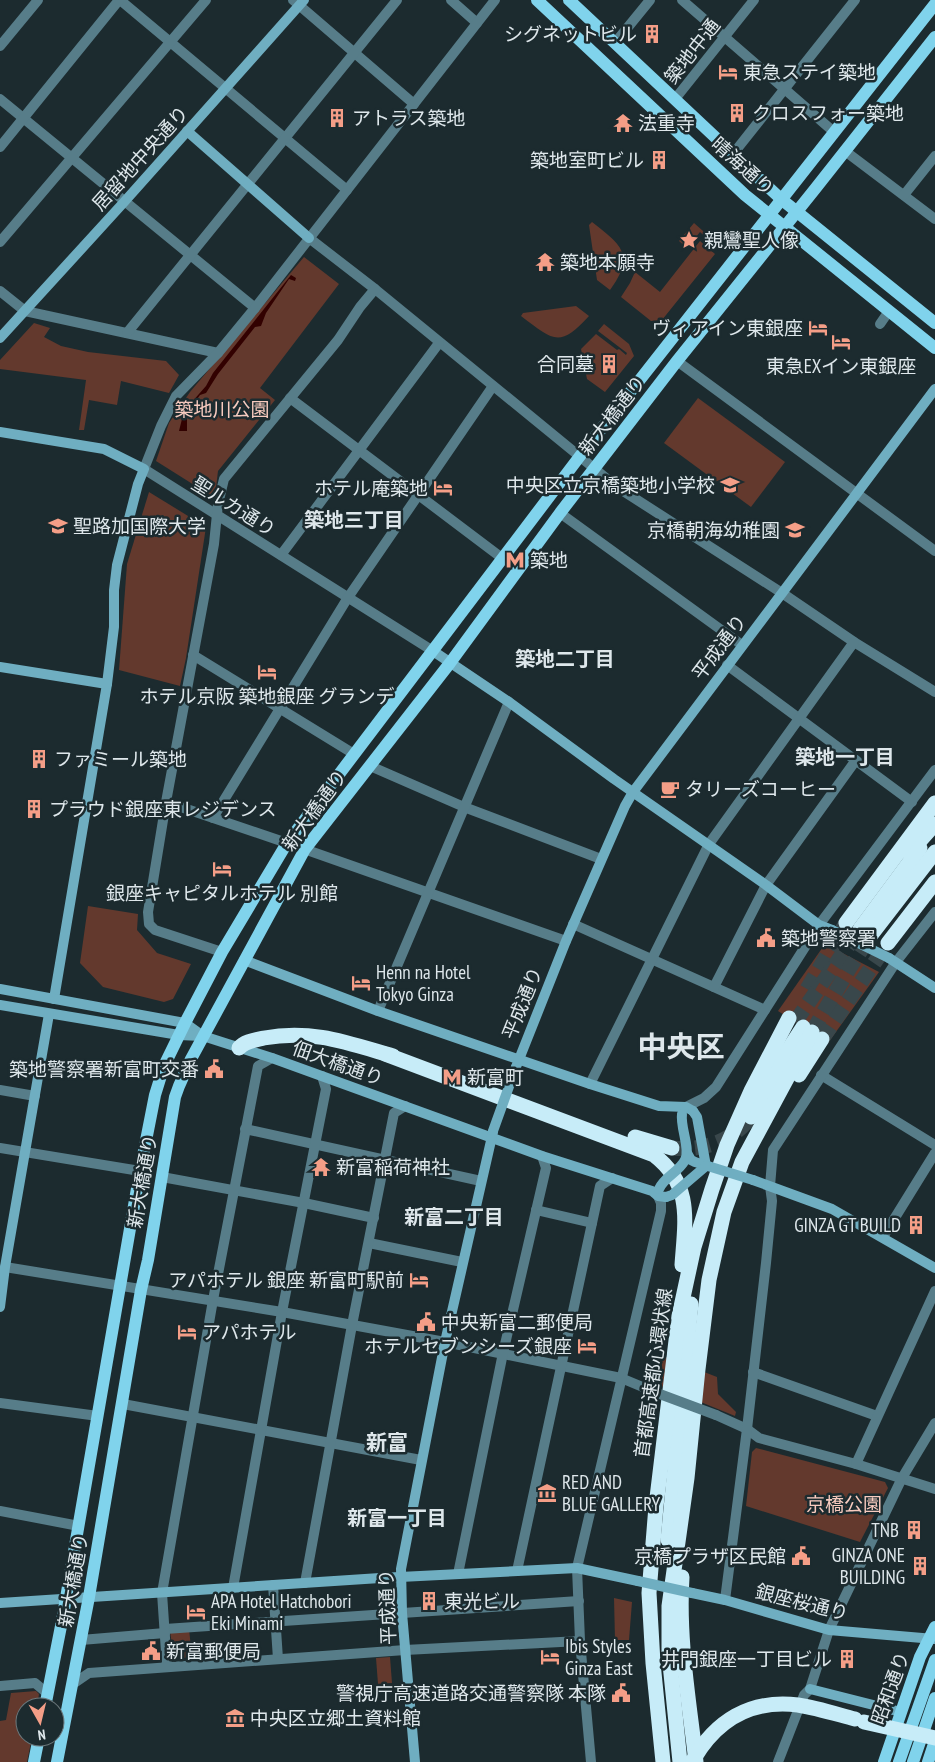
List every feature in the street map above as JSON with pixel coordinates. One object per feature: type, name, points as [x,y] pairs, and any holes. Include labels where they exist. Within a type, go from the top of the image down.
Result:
[{"type":"highway","points":[[859,929],[935,803]]},
{"type":"highway","points":[[859,929],[935,824]]},
{"type":"highway","points":[[859,929],[935,828]]},
{"type":"highway","points":[[859,929],[935,852]]},
{"type":"highway","points":[[891,955],[935,882]]},
{"type":"highway","points":[[751,1117],[788,1050],[804,1028]]},
{"type":"highway","points":[[680,1762],[668,1629],[672,1582],[707,1300],[719,1230],[730,1194],[742,1162],[763,1122],[804,1028]]},
{"type":"highway","name":"首都高速都心環状線","points":[[663,1762],[650,1614],[652,1556],[679,1316],[688,1272],[704,1216],[728,1145],[766,1063],[804,1028]]},
{"type":"highway","points":[[239,1048],[245,1043],[255,1040],[300,1034],[329,1038],[450,1074],[679,1150]]},
{"type":"highway","points":[[385,1054],[643,1150],[663,1162],[676,1179],[684,1198],[679,1316]]},
{"type":"highway","points":[[664,1586],[691,1302],[704,1216]]},
{"type":"highway","points":[[696,1762],[682,1640],[680,1603],[693,1479],[708,1368],[719,1230]]},
{"type":"highway","points":[[677,1548],[693,1479]]},
{"type":"highway","points":[[692,1762],[704,1742],[724,1722],[750,1709],[770,1705],[795,1705],[935,1740]]},
{"type":"main road","name":"晴海通り","points":[[537,0],[745,195],[935,348]]},
{"type":"main road","name":"晴海通り","points":[[569,0],[781,199],[935,323]]},
{"type":"main road","name":"新大橋通り","points":[[47,1697],[140,1171],[159,1078],[222,952],[287,843],[580,456],[935,4]]},
{"type":"main road","name":"新大橋通り","points":[[57,1762],[89,1597],[141,1290],[179,1086],[203,1036],[305,849],[450,663],[560,513],[677,361],[935,37]]},
{"type":"main road","name":"昭和通り","points":[[884,1762],[920,1657],[933,1635]]},
{"type":"main road","name":"昭和通り","points":[[899,1762],[935,1660]]},
{"type":"main road","points":[[913,1762],[935,1698]]},
{"type":"main road","points":[[928,1762],[935,1740]]},
{"type":"main road","points":[[34,1762],[37,1747]]},
{"type":"street","points":[[0,46],[38,0]]},
{"type":"street","points":[[0,147],[120,0],[347,190]]},
{"type":"street","points":[[0,242],[206,0]]},
{"type":"street","points":[[127,333],[397,0]]},
{"type":"street","points":[[451,0],[477,23]]},
{"type":"street","points":[[54,999],[107,684],[114,627],[114,590],[118,565],[138,484],[161,426],[176,396],[218,353],[255,308],[495,0]]},
{"type":"street","points":[[615,43],[650,0]]},
{"type":"street","points":[[682,0],[834,132]]},
{"type":"street","name":"築地中通","points":[[675,99],[754,0]]},
{"type":"street","points":[[733,154],[855,0]]},
{"type":"street","points":[[299,2],[354,53],[414,104]]},
{"type":"street","name":"居留地中央通り","points":[[0,338],[125,201],[299,2]]},
{"type":"street","points":[[0,99],[255,308]]},
{"type":"street","points":[[187,131],[309,238],[617,487],[782,593],[854,642],[935,692]]},
{"type":"street","points":[[845,151],[935,219]]},
{"type":"street","points":[[904,196],[935,156]]},
{"type":"street","points":[[222,952],[155,930],[149,924],[148,912],[224,479],[338,340],[360,307],[375,290]]},
{"type":"street","points":[[0,291],[25,310],[218,353]]},
{"type":"street","points":[[880,324],[889,311]]},
{"type":"street","points":[[281,556],[439,343]]},
{"type":"street","points":[[677,361],[935,551]]},
{"type":"street","points":[[213,818],[347,599],[494,386]]},
{"type":"street","name":"平成通り","points":[[415,1762],[400,1577],[421,1460],[462,1262],[492,1134],[517,1063],[573,924],[633,792],[935,389]]},
{"type":"street","points":[[290,398],[502,558]]},
{"type":"street","name":"聖ルカ通り","points":[[0,432],[104,448],[144,469],[432,652]]},
{"type":"street","points":[[560,513],[742,646]]},
{"type":"street","points":[[590,1084],[709,844],[854,642]]},
{"type":"street","points":[[432,652],[508,702],[820,925],[891,955],[935,988]]},
{"type":"street","points":[[193,655],[354,754]]},
{"type":"street","points":[[727,665],[912,802]]},
{"type":"street","points":[[0,667],[107,684]]},
{"type":"street","points":[[378,1010],[508,702]]},
{"type":"street","points":[[714,987],[766,885],[856,760]]},
{"type":"street","points":[[370,766],[464,807],[601,859]]},
{"type":"street","points":[[591,1762],[580,1640],[577,1568],[660,1211],[662,1183],[681,1166],[686,1158],[679,1150],[681,1120],[687,1110],[716,1087],[820,925],[935,770]]},
{"type":"street","points":[[166,802],[566,941]]},
{"type":"street","points":[[726,1600],[772,1201],[770,1186],[773,1150],[821,1075],[891,955],[935,912]]},
{"type":"street","points":[[573,924],[765,1010]]},
{"type":"street","points":[[244,960],[517,1063],[659,1106],[687,1110],[697,1117],[706,1166]]},
{"type":"street","name":"佃大橋通り","points":[[0,989],[185,1023],[203,1036],[492,1134],[542,1156],[661,1194]]},
{"type":"street","points":[[0,1005],[179,1035],[203,1036]]},
{"type":"street","points":[[0,1303],[49,1014]]},
{"type":"street","points":[[167,1667],[162,1593],[245,1129],[258,1066],[272,1058]]},
{"type":"street","points":[[821,1075],[935,1145]]},
{"type":"street","points":[[233,1588],[282,1312],[326,1089],[322,1076]]},
{"type":"street","points":[[0,1090],[35,1096]]},
{"type":"street","points":[[305,1583],[352,1325],[394,1113],[405,1106]]},
{"type":"street","points":[[245,1129],[481,1181]]},
{"type":"street","points":[[0,1148],[140,1171]]},
{"type":"street","points":[[679,1150],[691,1160],[706,1166],[753,1180],[832,1208],[935,1268]]},
{"type":"street","points":[[883,1238],[935,1153]]},
{"type":"street","points":[[458,1574],[504,1353],[546,1168],[542,1156]]},
{"type":"street","points":[[681,1166],[690,1164],[706,1166]]},
{"type":"street","points":[[661,1194],[672,1195],[706,1166]]},
{"type":"street","points":[[162,1177],[374,1218]]},
{"type":"street","points":[[517,1571],[600,1186],[612,1178]]},
{"type":"street","points":[[536,1210],[592,1223]]},
{"type":"street","points":[[369,1243],[462,1262]]},
{"type":"street","points":[[5,1268],[282,1312],[504,1353],[621,1378],[716,1415],[759,1438],[856,1464],[935,1489]]},
{"type":"street","points":[[856,1464],[935,1291]]},
{"type":"street","points":[[753,1372],[877,1416]]},
{"type":"street","points":[[0,1403],[98,1416]]},
{"type":"street","points":[[123,1404],[421,1460]]},
{"type":"street","points":[[778,1762],[804,1695],[810,1689],[828,1630],[902,1478],[935,1424]]},
{"type":"street","points":[[0,1511],[78,1526]]},
{"type":"street","name":"銀座桜通り","points":[[0,1603],[400,1577],[577,1568],[726,1600],[828,1630],[933,1635]]},
{"type":"street","points":[[273,1585],[278,1659]]},
{"type":"street","points":[[81,1640],[275,1621],[578,1601]]},
{"type":"street","points":[[72,1684],[89,1673],[405,1650],[580,1640]]},
{"type":"street","points":[[0,1686],[35,1684],[48,1694]]},
{"type":"street","points":[[810,1689],[901,1712]]},
{"type":"green space","points":[[592,222],[611,237],[622,251],[622,267],[618,278],[610,290],[597,280],[589,225]]},
{"type":"green space","points":[[694,223],[721,247],[719,249],[700,232],[687,248],[679,241]]},
{"type":"green space","points":[[700,241],[715,254],[662,320],[651,321],[621,297],[635,272],[660,292]]},
{"type":"green space","name":"築地川公園","points":[[304,257],[339,284],[260,388],[275,400],[218,471],[216,488],[210,495],[156,461],[169,423],[190,392]]},
{"type":"green space","points":[[576,306],[589,316],[563,337],[556,337],[541,331],[521,316],[523,313]]},
{"type":"green space","points":[[34,323],[50,328],[44,337],[61,346],[88,352],[166,361],[179,375],[169,393],[121,381],[117,405],[89,400],[84,430],[79,430],[86,380],[0,369],[0,360]]},
{"type":"green space","points":[[604,324],[629,344],[634,356],[605,392],[587,379],[581,349],[596,334],[626,355],[627,353],[598,331]]},
{"type":"green space","points":[[698,398],[785,462],[751,507],[664,443]]},
{"type":"green space","points":[[149,492],[206,527],[180,686],[119,670],[127,564]]},
{"type":"green space","points":[[88,906],[138,914],[137,930],[157,953],[191,964],[173,999],[164,1002],[103,987],[80,963]]},
{"type":"green space","points":[[825,944],[879,972],[828,1043],[778,1011]]},
{"type":"green space","points":[[663,1356],[717,1377],[718,1394],[736,1412],[735,1416],[659,1385]]},
{"type":"green space","name":"京橋公園","points":[[756,1448],[885,1482],[888,1488],[860,1542],[746,1506],[752,1452]]},
{"type":"green space","points":[[614,1598],[632,1602],[629,1640],[615,1640]]},
{"type":"green space","points":[[189,1629],[192,1657],[174,1659],[170,1631]]},
{"type":"green space","points":[[390,1657],[392,1683],[378,1684],[376,1658]]},
{"type":"green space","points":[[36,1691],[39,1694],[39,1697],[15,1697],[15,1747],[30,1747],[27,1762],[0,1762],[0,1721],[6,1720],[11,1693]]},
{"type":"shaded area","points":[[291,275],[296,278],[295,281],[289,279],[266,313],[261,326],[255,327],[218,374],[206,393],[200,395],[187,413],[187,431],[179,431],[184,411],[206,386],[213,373]]},
{"type":"tunnel","points":[[807,989],[846,923]]},
{"type":"tunnel","points":[[795,1022],[860,929]]},
{"type":"tunnel","points":[[812,1032],[871,935]]},
{"type":"tunnel","points":[[822,1039],[888,943]]},
{"type":"tunnel","points":[[672,1148],[695,1148],[716,1143],[735,1133],[751,1117]]},
{"type":"place","name":"シグネットビル","points":[[652,34]]},
{"type":"place","name":"東急ステイ築地","points":[[728,72]]},
{"type":"place","name":"クロスフォー築地","points":[[737,113]]},
{"type":"place","name":"アトラス築地","points":[[337,118]]},
{"type":"place","name":"法重寺","points":[[623,123]]},
{"type":"place","name":"築地室町ビル","points":[[659,160]]},
{"type":"place","name":"親鸞聖人像","points":[[689,240]]},
{"type":"place","name":"築地本願寺","points":[[545,262]]},
{"type":"place","name":"ヴィアイン東銀座","points":[[818,328]]},
{"type":"place","name":"東急EXイン東銀座","points":[[841,342]]},
{"type":"place","name":"合同墓","points":[[609,364]]},
{"type":"place","name":"中央区立京橋築地小学校","points":[[730,485]]},
{"type":"place","name":"ホテル庵築地","points":[[443,488]]},
{"type":"place","name":"聖路加国際大学","points":[[58,526]]},
{"type":"place","name":"京橋朝海幼稚園","points":[[795,530]]},
{"type":"place","name":"築地","points":[[515,560]]},
{"type":"place","name":"ホテル京阪 築地銀座 グランデ","points":[[267,672]]},
{"type":"place","name":"ファミール築地","points":[[39,759]]},
{"type":"place","name":"タリーズコーヒー","points":[[670,789]]},
{"type":"place","name":"プラウド銀座東レジデンス","points":[[34,809]]},
{"type":"place","name":"銀座キャピタルホテル 別館","points":[[222,869]]},
{"type":"place","name":"築地警察署","points":[[766,938]]},
{"type":"place","name":"Henn na Hotel Tokyo Ginza","points":[[361,983]]},
{"type":"place","name":"築地警察署新富町交番","points":[[214,1069]]},
{"type":"place","name":"新富町","points":[[452,1077]]},
{"type":"place","name":"新富稲荷神社","points":[[321,1167]]},
{"type":"place","name":"GINZA GT BUILD","points":[[916,1225]]},
{"type":"place","name":"アパホテル 銀座 新富町駅前","points":[[419,1280]]},
{"type":"place","name":"中央新富二郵便局","points":[[426,1322]]},
{"type":"place","name":"アパホテル","points":[[187,1332]]},
{"type":"place","name":"ホテルセブンシーズ銀座","points":[[587,1346]]},
{"type":"place","name":"RED AND BLUE GALLERY","points":[[547,1493]]},
{"type":"place","name":"TNB","points":[[914,1530]]},
{"type":"place","name":"京橋プラザ区民館","points":[[801,1556]]},
{"type":"place","name":"GINZA ONE BUILDING","points":[[920,1566]]},
{"type":"place","name":"東光ビル","points":[[429,1601]]},
{"type":"place","name":"APA Hotel Hatchobori Eki Minami","points":[[196,1612]]},
{"type":"place","name":"新富郵便局","points":[[151,1651]]},
{"type":"place","name":"Ibis Styles Ginza East","points":[[550,1657]]},
{"type":"place","name":"井門銀座一丁目ビル","points":[[847,1659]]},
{"type":"place","name":"警視庁高速道路交通警察隊 本隊","points":[[621,1693]]},
{"type":"place","name":"中央区立郷土資料館","points":[[235,1718]]},
{"type":"district","name":"築地三丁目","points":[[354,520]]},
{"type":"district","name":"築地二丁目","points":[[565,659]]},
{"type":"district","name":"築地一丁目","points":[[845,757]]},
{"type":"district","name":"中央区","points":[[681,1047]]},
{"type":"district","name":"新富二丁目","points":[[454,1217]]},
{"type":"district","name":"新富","points":[[387,1443]]},
{"type":"district","name":"新富一丁目","points":[[397,1518]]}]
